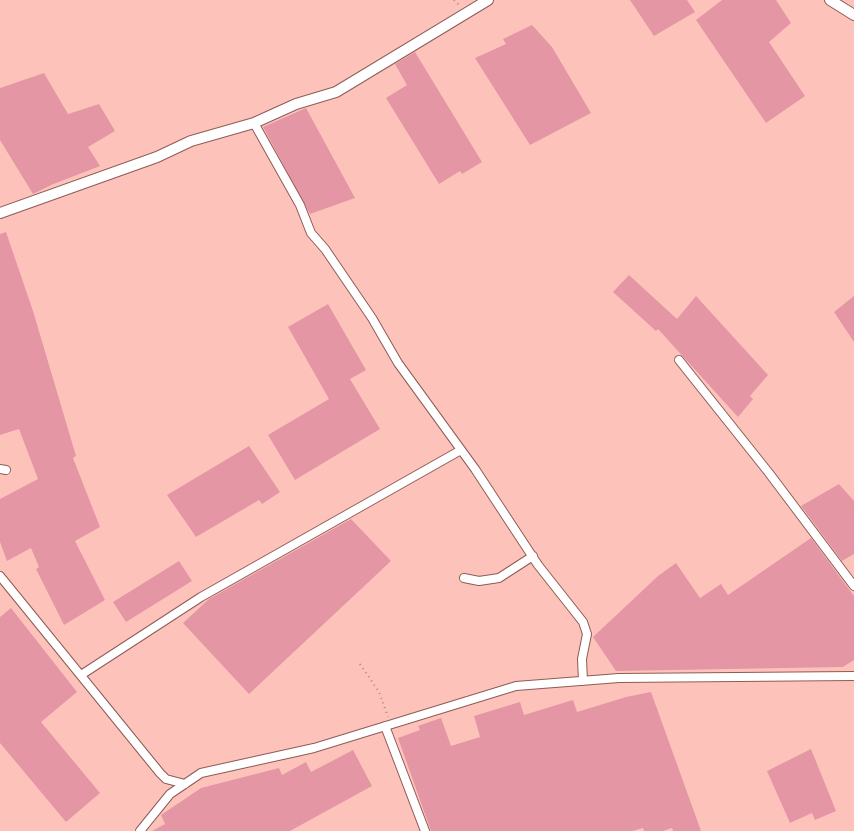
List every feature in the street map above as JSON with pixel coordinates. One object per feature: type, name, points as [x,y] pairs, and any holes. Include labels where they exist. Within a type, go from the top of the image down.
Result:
[{"type":"street","points":[[0,213],[157,157],[191,140],[254,123],[296,104],[336,92],[488,0]]},
{"type":"street","points":[[830,0],[854,15]]},
{"type":"street","points":[[254,123],[300,205],[312,233],[326,249],[372,318],[398,364],[461,450],[532,556],[583,622],[587,634],[582,659],[583,681]]},
{"type":"street","points":[[678,360],[775,480],[854,586]]},
{"type":"street","points":[[80,675],[201,597],[461,450]]},
{"type":"street","points":[[464,578],[479,581],[499,578],[532,556]]},
{"type":"street","points":[[0,576],[3,587],[80,675],[160,773],[166,779],[185,784]]},
{"type":"street","points":[[140,831],[170,794],[201,773],[314,748],[516,686],[583,681],[854,676]]},
{"type":"street","points":[[387,725],[425,831]]},
{"type":"path","points":[[360,664],[380,692],[387,725]]},
{"type":"building","points":[[630,0],[687,0],[695,12],[654,36]]},
{"type":"building","points":[[722,0],[776,0],[791,23],[769,42],[805,96],[766,123],[696,20]]},
{"type":"building","points":[[532,25],[552,47],[591,113],[530,145],[475,58],[506,44],[503,39]]},
{"type":"building","points":[[415,52],[482,162],[462,174],[460,171],[439,184],[386,98],[407,85],[395,64]]},
{"type":"building","points":[[44,73],[68,114],[99,104],[115,131],[88,147],[100,166],[33,194],[0,140],[0,88]]},
{"type":"building","points":[[306,108],[355,198],[310,214],[263,127]]},
{"type":"building","points":[[6,232],[33,311],[76,456],[73,458],[100,527],[75,541],[105,600],[64,625],[36,569],[39,567],[31,548],[7,561],[0,542],[0,499],[38,479],[19,429],[0,435],[0,234]]},
{"type":"building","points":[[629,275],[677,319],[696,296],[768,375],[750,396],[753,399],[738,417],[658,329],[656,331],[613,292]]},
{"type":"building","points":[[854,296],[854,342],[834,312]]},
{"type":"building","points":[[328,304],[366,370],[350,379],[380,429],[295,480],[268,435],[329,399],[288,327]]},
{"type":"building","points":[[249,446],[280,492],[262,504],[259,500],[196,537],[167,495]]},
{"type":"building","points":[[839,484],[854,501],[854,554],[842,561],[801,506]]},
{"type":"building","points":[[351,519],[391,561],[249,694],[183,623],[209,599]]},
{"type":"building","points":[[811,538],[854,596],[854,660],[843,667],[616,671],[593,637],[658,576],[676,563],[700,598],[721,584],[728,595]]},
{"type":"building","points":[[179,561],[192,581],[126,622],[113,602]]},
{"type":"building","points":[[11,608],[77,692],[41,722],[100,793],[66,822],[0,743],[0,617]]},
{"type":"building","points":[[651,692],[701,831],[673,831],[672,828],[663,831],[644,831],[643,828],[632,831],[431,831],[398,738],[420,730],[418,726],[441,718],[451,746],[480,737],[474,716],[520,702],[524,715],[573,700],[577,712],[626,697]]},
{"type":"building","points":[[811,749],[836,811],[815,820],[812,813],[790,823],[767,771]]},
{"type":"building","points":[[353,750],[372,786],[290,831],[152,831],[165,824],[161,815],[201,788],[279,768],[282,775],[306,762],[311,772]]}]
